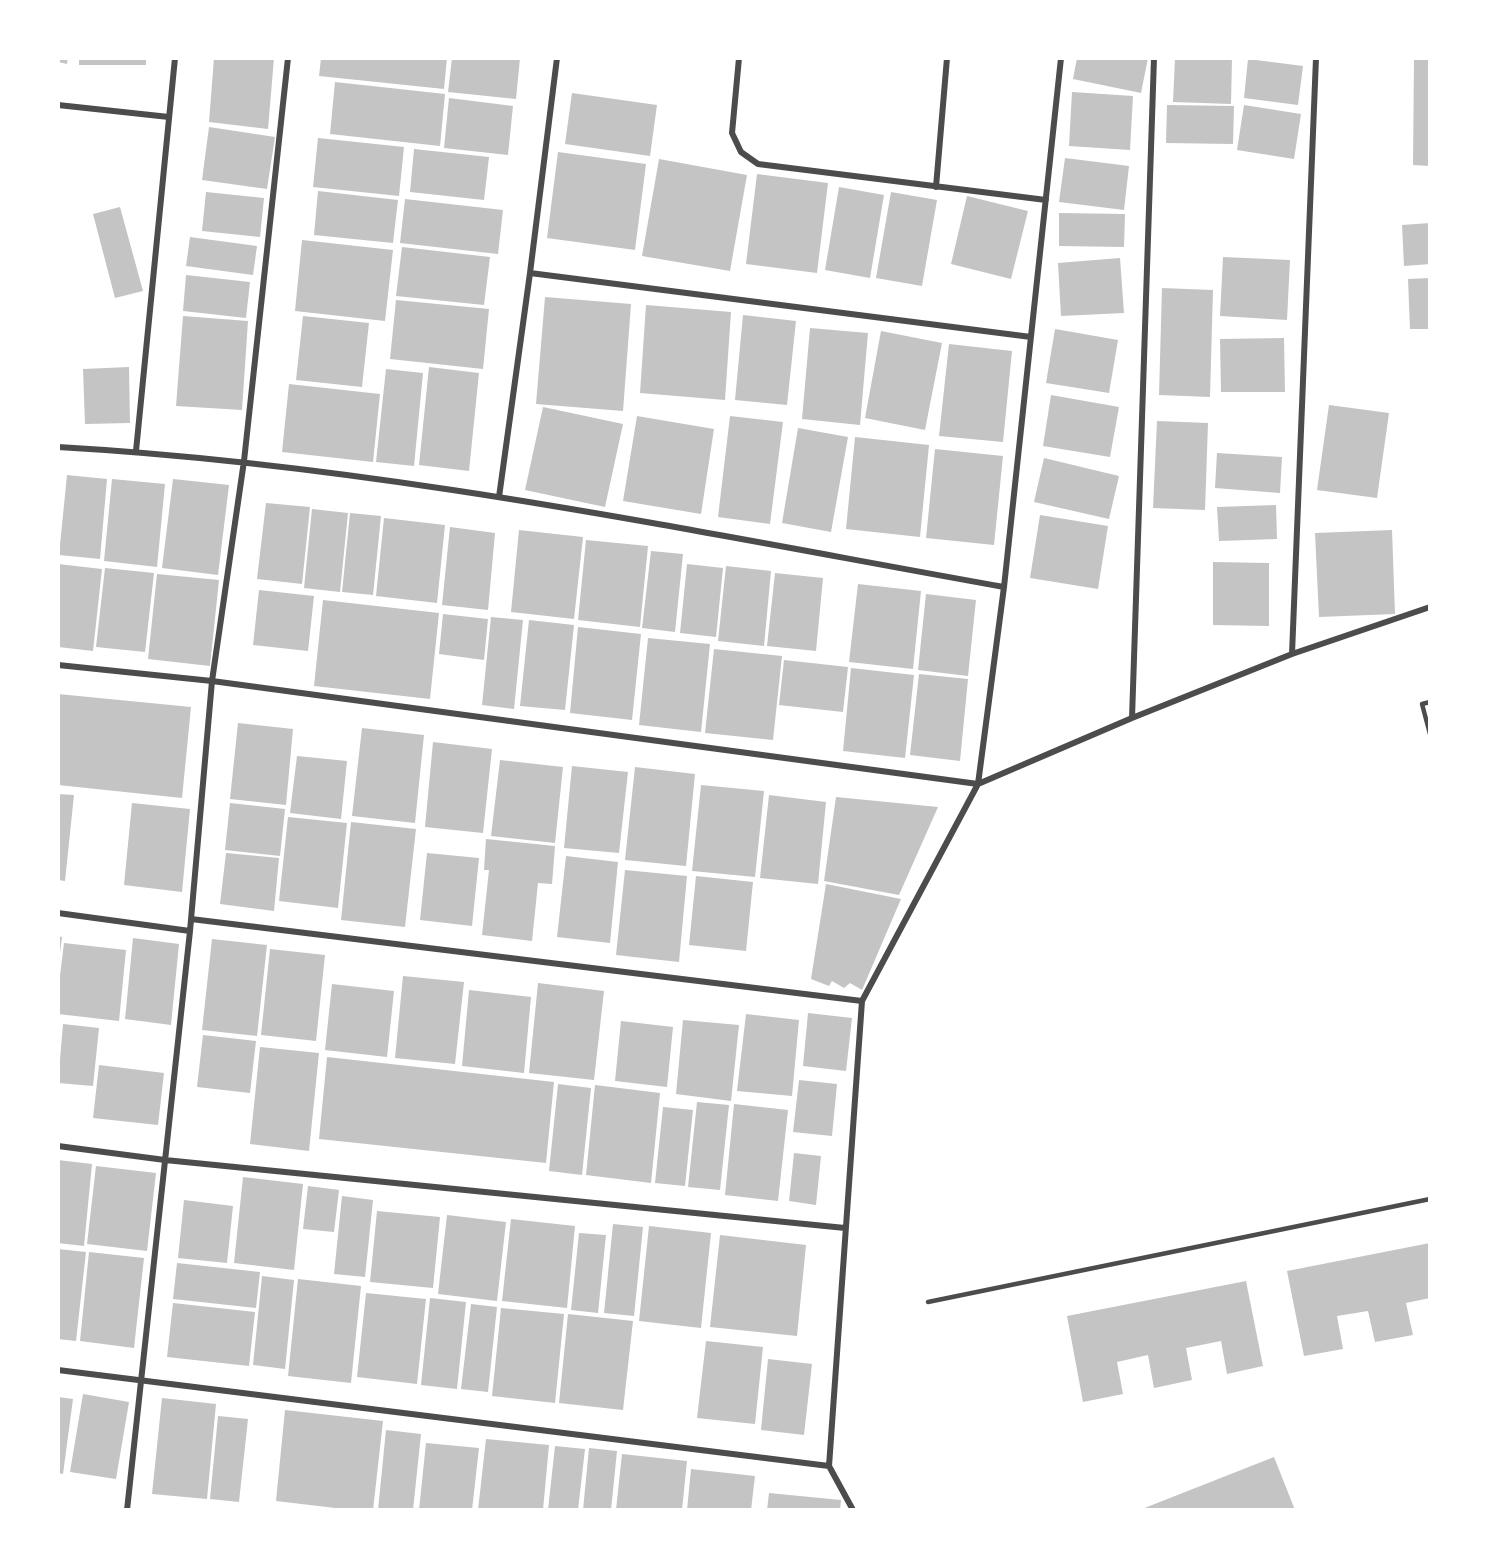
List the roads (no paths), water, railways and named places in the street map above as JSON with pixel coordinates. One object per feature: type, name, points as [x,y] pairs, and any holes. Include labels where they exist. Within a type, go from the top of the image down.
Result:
[{"type":"street","points":[[136,451],[175,58]]},
{"type":"street","points":[[127,1509],[190,931],[213,681],[244,461],[288,58]]},
{"type":"street","points":[[499,497],[557,58]]},
{"type":"street","points":[[739,58],[732,133],[741,152],[758,164],[1046,200]]},
{"type":"street","points":[[936,187],[947,58]]},
{"type":"street","points":[[854,1509],[829,1466],[862,1001],[978,784],[1004,587],[1061,58]]},
{"type":"street","points":[[1132,718],[1154,58]]},
{"type":"street","points":[[1292,654],[1316,58]]},
{"type":"street","points":[[58,105],[169,117]]},
{"type":"street","points":[[530,273],[1031,337]]},
{"type":"street","points":[[58,447],[136,451],[244,461],[499,497],[1004,587]]},
{"type":"street","points":[[58,665],[213,681],[978,784],[1132,718],[1292,654],[1430,607]]},
{"type":"street","points":[[58,913],[190,931]]},
{"type":"street","points":[[191,919],[862,1001]]},
{"type":"street","points":[[58,1146],[165,1160],[845,1228]]},
{"type":"street","points":[[58,1370],[829,1466]]},
{"type":"lane","points":[[1430,702],[1422,704],[1430,734]]},
{"type":"lane","points":[[928,1302],[1430,1199]]}]
